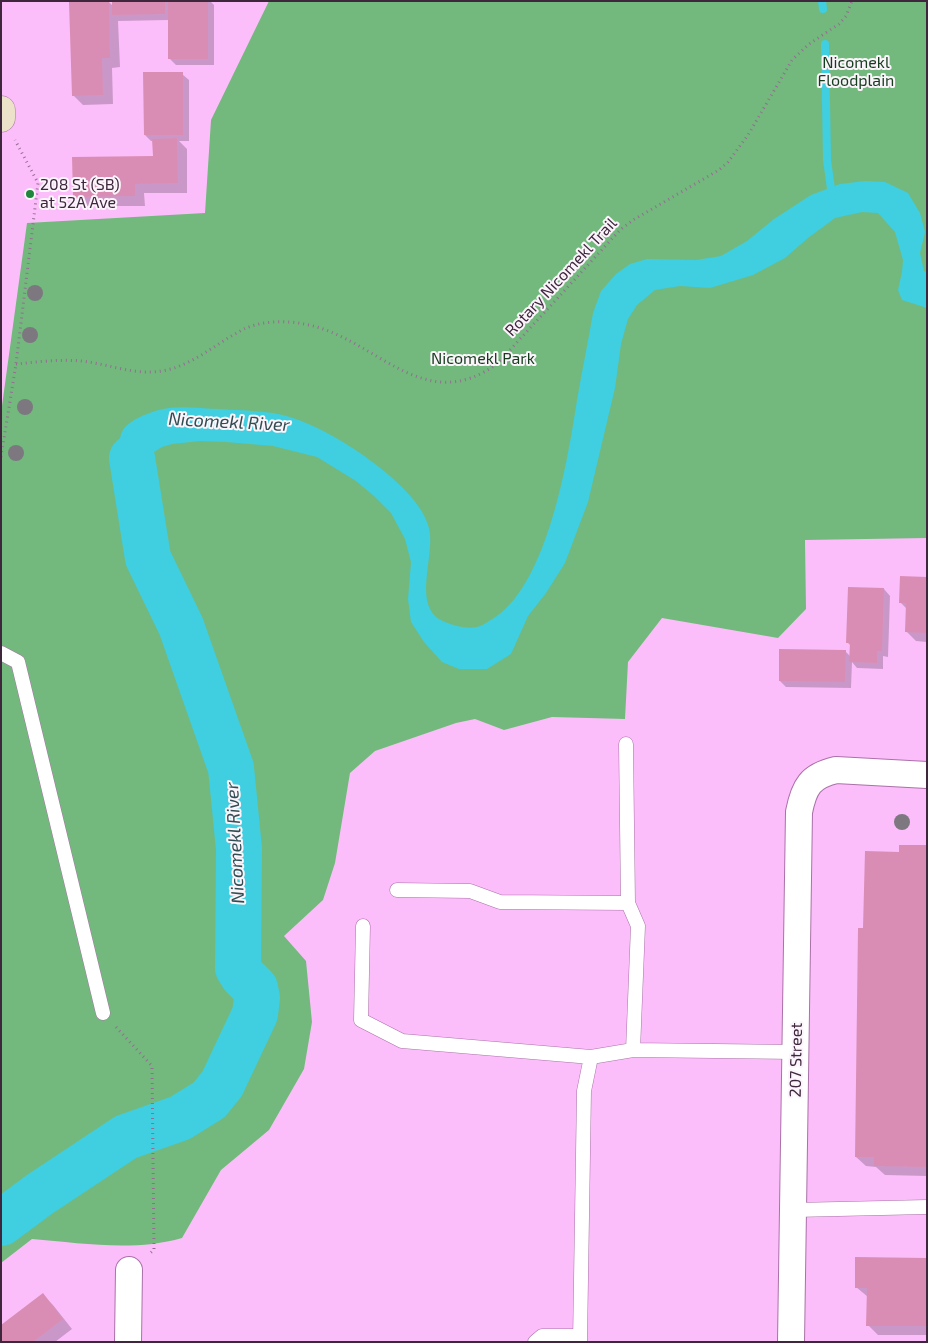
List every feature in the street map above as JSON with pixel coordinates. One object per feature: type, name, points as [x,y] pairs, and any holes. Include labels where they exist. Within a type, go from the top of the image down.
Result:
[{"type":"main road","points":[[1,110],[1,116]]},
{"type":"street","name":"207 Street","points":[[791,1342],[799,812],[802,796],[810,781],[822,773],[836,770],[927,775]]},
{"type":"street","points":[[128,1342],[129,1270]]},
{"type":"lane","points":[[1,653],[18,662],[103,1013]]},
{"type":"lane","points":[[626,744],[628,903],[638,926],[633,1050]]},
{"type":"lane","points":[[397,890],[470,891],[500,902],[628,903]]},
{"type":"lane","points":[[363,926],[361,1020],[402,1041],[591,1057],[633,1050],[796,1052]]},
{"type":"lane","points":[[535,1342],[542,1336],[580,1339],[584,1090],[591,1057]]},
{"type":"lane","points":[[794,1210],[927,1207]]},
{"type":"path","name":"Rotary Nicomekl Trail","points":[[16,364],[74,361],[132,372],[166,370],[195,358],[245,329],[264,324],[285,322],[316,326],[331,331],[412,376],[427,381],[457,382],[473,378],[498,363],[620,230],[633,220],[719,170],[728,162],[748,136],[792,60],[809,44],[838,24],[846,16],[852,1]]},
{"type":"path","points":[[1,116],[38,183],[16,364],[1,457]]},
{"type":"path","points":[[103,1013],[152,1066],[154,1250],[129,1270]]},
{"type":"green space","name":"Nicomekl Park","points":[[269,1],[927,1],[927,538],[805,540],[806,609],[778,638],[662,618],[628,662],[625,719],[552,717],[504,730],[475,719],[456,723],[375,751],[350,773],[335,863],[323,900],[284,936],[306,961],[312,1022],[304,1069],[269,1130],[221,1170],[182,1238],[145,1245],[126,1246],[32,1239],[1,1263],[1,413],[27,223],[205,213],[211,120]]},
{"type":"water","points":[[865,181],[885,182],[908,193],[920,213],[925,232],[920,253],[924,271],[927,272],[927,308],[902,300],[898,290],[903,260],[895,232],[878,213],[862,212],[835,218],[785,258],[753,275],[710,288],[680,286],[655,290],[637,305],[628,319],[621,344],[615,388],[588,502],[565,563],[546,593],[528,616],[511,654],[487,669],[459,669],[442,662],[424,642],[411,622],[408,599],[411,562],[405,539],[391,513],[356,481],[317,457],[273,446],[226,442],[200,441],[162,447],[154,452],[149,472],[159,523],[138,521],[127,488],[119,449],[123,430],[137,418],[175,407],[255,411],[290,417],[317,428],[352,447],[401,486],[419,506],[429,528],[430,553],[426,594],[429,605],[435,615],[445,622],[469,628],[482,625],[509,605],[526,582],[540,553],[551,521],[568,455],[593,313],[601,291],[616,274],[630,264],[647,259],[696,260],[721,256],[747,241],[774,219],[811,195],[840,184]]},
{"type":"building","points":[[109,1],[110,58],[102,58],[103,95],[72,96],[69,2]]},
{"type":"building","points":[[112,1],[165,1],[165,14],[112,15]]},
{"type":"building","points":[[168,1],[208,1],[208,59],[168,59]]},
{"type":"building","points":[[143,72],[183,72],[183,135],[144,135]]},
{"type":"building","points":[[177,138],[178,183],[135,184],[135,196],[73,197],[72,157],[153,156],[152,139]]},
{"type":"building","points":[[900,576],[927,577],[927,633],[905,632],[906,603],[899,603]]},
{"type":"building","points":[[848,587],[884,588],[882,651],[877,651],[877,663],[849,662],[850,643],[846,643]]},
{"type":"building","points":[[779,649],[846,650],[845,682],[779,681]]},
{"type":"building","points":[[899,845],[927,845],[927,1167],[874,1166],[874,1157],[855,1157],[858,928],[863,928],[865,851],[899,852]]},
{"type":"building","points":[[855,1257],[927,1258],[927,1326],[866,1326],[867,1288],[855,1288]]},
{"type":"building","points":[[43,1293],[63,1319],[33,1342],[1,1342],[1,1325]]},
{"type":"waterway","points":[[822,1],[823,9]]},
{"type":"waterway","points":[[825,44],[827,160],[832,196]]},
{"type":"waterway","name":"Nicomekl River","points":[[1,1223],[40,1194],[126,1137],[180,1118],[209,1100],[222,1084],[255,1014],[257,998],[255,988],[238,968],[239,849],[231,768],[181,626],[148,558],[132,458]]},
{"type":"place","name":"208 St (SB) at 52A Ave","points":[[30,194]]},
{"type":"park label","name":"Nicomekl Floodplain","points":[[856,72]]}]
